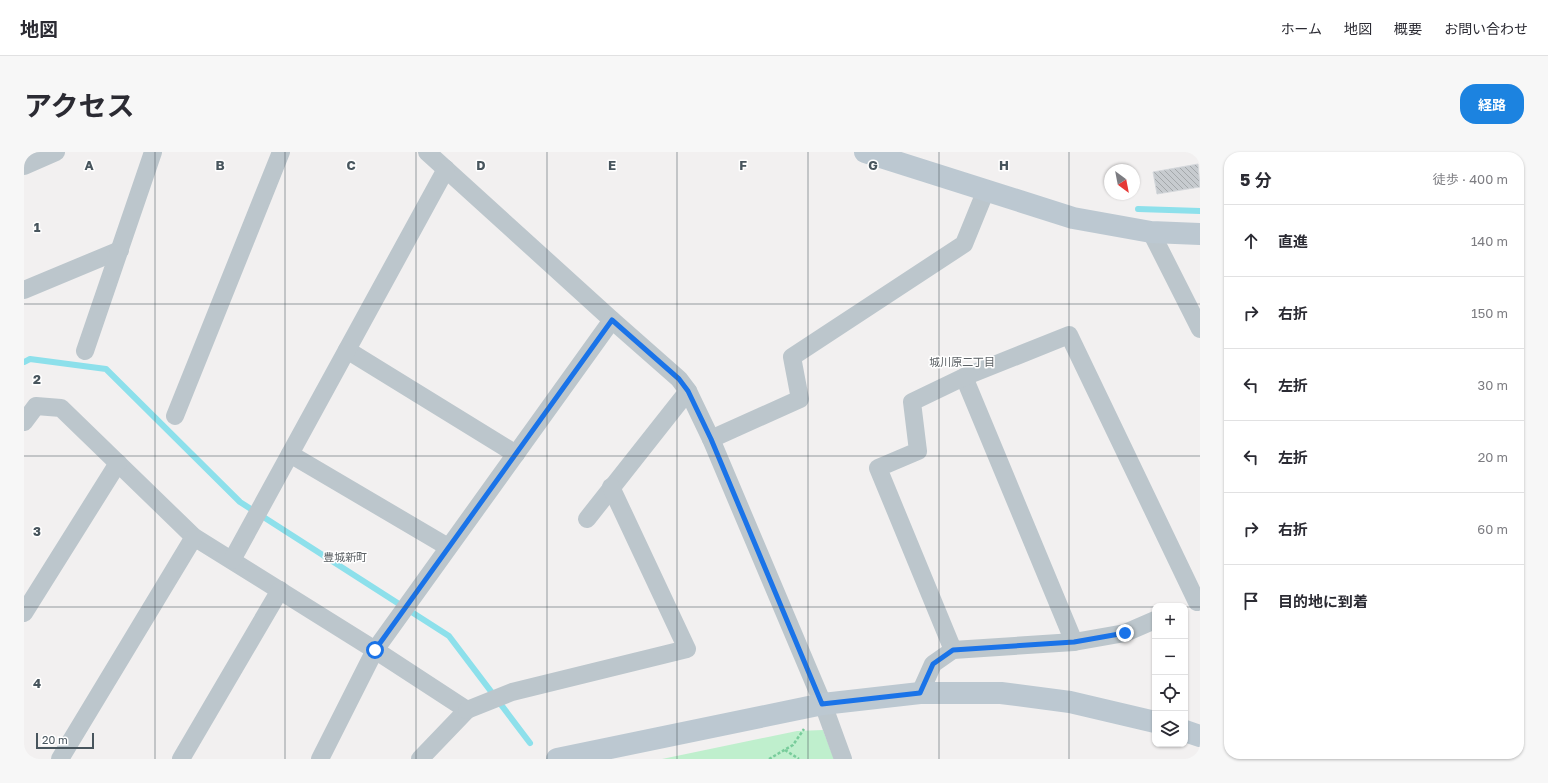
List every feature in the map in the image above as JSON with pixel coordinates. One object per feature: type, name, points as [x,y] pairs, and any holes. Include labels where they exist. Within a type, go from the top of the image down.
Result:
[{"type":"street","points":[[24,166],[56,152]]},
{"type":"street","points":[[85,351],[152,152]]},
{"type":"street","points":[[175,416],[281,152]]},
{"type":"street","points":[[427,152],[679,379],[688,391],[711,439],[844,759]]},
{"type":"street","points":[[865,152],[1073,218],[1151,232],[1200,234]]},
{"type":"street","points":[[232,560],[446,169]]},
{"type":"street","points":[[711,439],[800,399],[792,357],[964,244],[986,190]]},
{"type":"street","points":[[1151,232],[1200,329]]},
{"type":"street","points":[[24,290],[120,250]]},
{"type":"street","points":[[320,759],[375,650],[612,320]]},
{"type":"street","points":[[953,650],[878,468],[918,451],[912,402],[964,377],[1069,335],[1194,603]]},
{"type":"street","points":[[347,350],[516,454]]},
{"type":"street","points":[[964,377],[1074,642]]},
{"type":"street","points":[[587,519],[688,391]]},
{"type":"street","points":[[24,422],[36,406],[61,408],[194,537],[375,650],[467,710]]},
{"type":"street","points":[[290,454],[448,548]]},
{"type":"street","points":[[24,613],[118,463]]},
{"type":"street","points":[[420,759],[467,710],[512,692],[687,649],[611,487]]},
{"type":"street","points":[[60,759],[194,537]]},
{"type":"street","points":[[181,759],[280,590]]},
{"type":"street","points":[[920,693],[933,664],[953,650],[1074,642],[1125,633],[1152,621]]},
{"type":"street","points":[[557,759],[822,704],[920,693],[1002,693],[1070,702],[1152,721]]},
{"type":"street","points":[[1188,732],[1200,736]]},
{"type":"path","points":[[768,759],[793,745],[805,728]]},
{"type":"path","points":[[785,750],[799,759]]},
{"type":"green space","points":[[823,730],[834,759],[662,759],[797,731]]},
{"type":"building","points":[[1198,164],[1200,187],[1157,194],[1153,172]]},
{"type":"waterway","points":[[1138,209],[1200,211]]},
{"type":"waterway","points":[[24,362],[30,359],[106,369],[240,502],[449,636],[530,743]]},
{"type":"district","name":"城川原二丁目","points":[[962,362]]},
{"type":"district","name":"豊城新町","points":[[345,557]]},
{"type":"route","points":[[375,650],[612,320],[679,379],[688,391],[711,439],[822,704],[920,693],[933,664],[953,650],[1074,642],[1125,633]]}]
